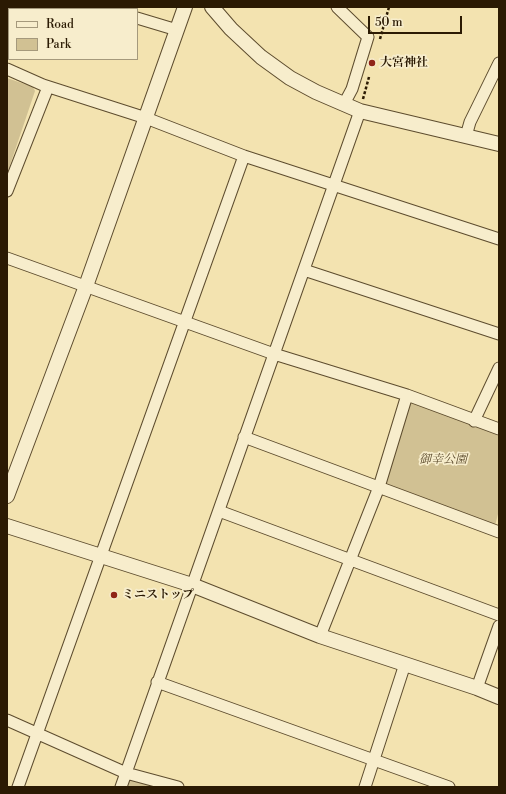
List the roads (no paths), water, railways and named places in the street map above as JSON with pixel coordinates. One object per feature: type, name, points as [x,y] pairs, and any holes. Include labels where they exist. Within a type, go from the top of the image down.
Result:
[{"type":"street","points":[[7,496],[86,286],[185,7]]},
{"type":"street","points":[[212,7],[231,29],[261,57],[290,78],[316,92],[360,111],[499,144]]},
{"type":"street","points":[[336,7],[368,37],[352,89],[344,104]]},
{"type":"street","points":[[138,18],[177,30]]},
{"type":"street","points":[[466,136],[470,122],[499,62]]},
{"type":"street","points":[[7,69],[48,87],[146,118],[244,156],[499,239]]},
{"type":"street","points":[[8,188],[48,87]]},
{"type":"street","points":[[121,787],[360,111]]},
{"type":"street","points":[[18,787],[244,156]]},
{"type":"street","points":[[7,258],[274,354],[407,395],[499,429]]},
{"type":"street","points":[[304,270],[499,334]]},
{"type":"street","points":[[474,421],[499,368]]},
{"type":"street","points":[[320,636],[380,487],[407,395]]},
{"type":"street","points":[[244,437],[499,532]]},
{"type":"street","points":[[219,511],[499,615]]},
{"type":"street","points":[[7,526],[192,586],[320,636],[477,688],[499,697]]},
{"type":"street","points":[[477,688],[499,626]]},
{"type":"street","points":[[365,787],[405,664]]},
{"type":"street","points":[[157,682],[449,787]]},
{"type":"street","points":[[7,720],[126,772],[178,787]]},
{"type":"place","name":"大宮神社","points":[[372,63]]},
{"type":"place","name":"ミニストップ","points":[[114,595]]},
{"type":"park label","name":"御幸公園","points":[[443,460]]}]
